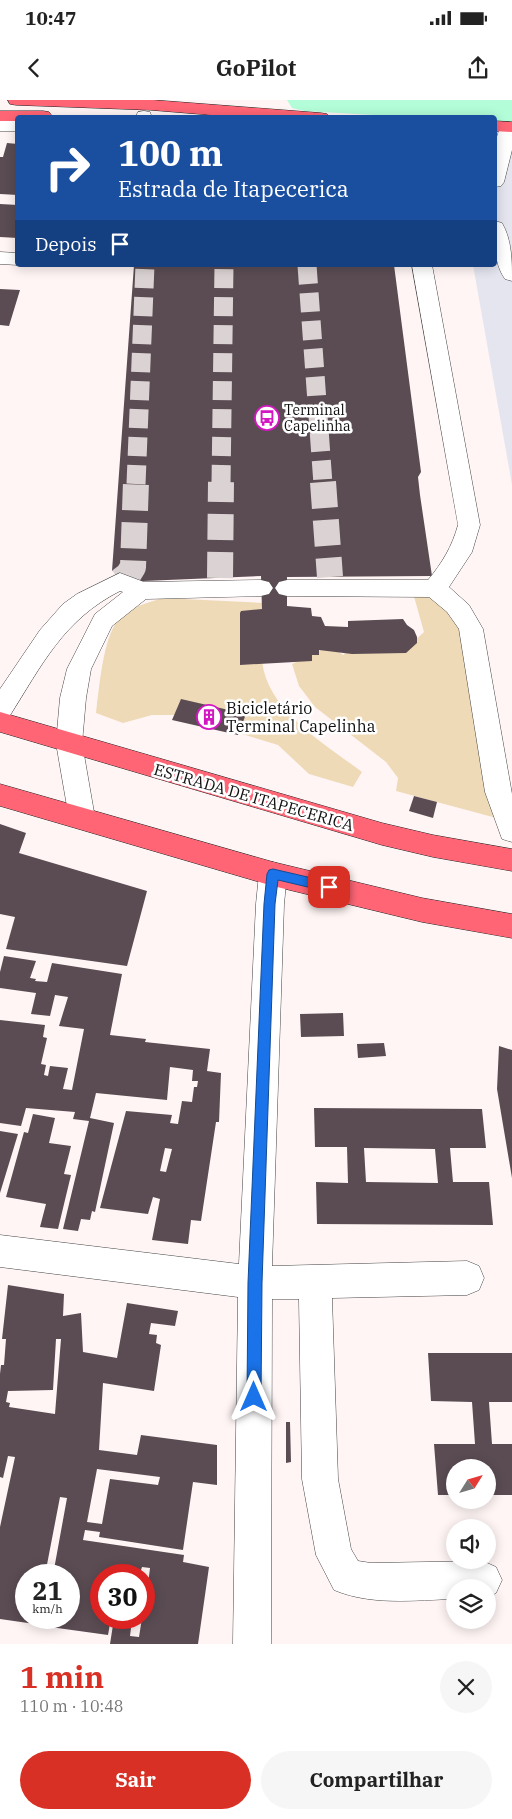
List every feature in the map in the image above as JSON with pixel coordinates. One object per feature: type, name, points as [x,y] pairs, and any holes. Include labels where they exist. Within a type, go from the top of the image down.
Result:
[{"type":"main road","points":[[16,100],[151,105],[268,115]]},
{"type":"main road","points":[[215,115],[251,114]]},
{"type":"main road","points":[[0,116],[15,116]]},
{"type":"main road","name":"ESTRADA DE ITAPECERICA","points":[[0,722],[382,834],[433,846],[512,860]]},
{"type":"main road","points":[[0,795],[273,874],[422,910],[512,926]]},
{"type":"street","points":[[0,126],[15,126]]},
{"type":"street","points":[[497,171],[505,127]]},
{"type":"street","points":[[501,232],[512,276]]},
{"type":"street","points":[[0,258],[15,259]]},
{"type":"street","points":[[422,267],[469,525],[465,544],[458,558],[434,588]]},
{"type":"street","points":[[0,710],[34,654],[70,613],[80,604],[120,581],[142,590],[220,583],[261,588]]},
{"type":"street","points":[[287,588],[331,582],[434,588],[465,614],[472,629],[498,792],[512,830]]},
{"type":"street","points":[[82,818],[69,743],[73,698],[79,669],[103,620],[142,590]]},
{"type":"street","points":[[252,1644],[255,1283],[270,904],[273,874]]},
{"type":"street","points":[[0,1251],[255,1283],[467,1278]]},
{"type":"street","points":[[316,1282],[320,1479],[334,1555],[347,1577],[371,1582],[446,1581]]},
{"type":"shaded area","points":[[497,136],[512,136],[512,485],[473,267],[497,267]]},
{"type":"shaded area","points":[[413,593],[441,601],[457,616],[500,819],[396,791],[398,778],[386,762],[315,707],[299,686],[292,664],[331,645],[343,655],[357,643],[411,644],[424,632]]},
{"type":"shaded area","points":[[163,598],[264,603],[261,654],[266,679],[286,711],[300,725],[362,772],[353,787],[309,774],[278,745],[179,715],[152,715],[123,723],[96,713],[102,664],[113,628],[118,620],[127,612]]},
{"type":"building","points":[[7,143],[15,144],[15,195],[0,194],[0,157],[3,157]]},
{"type":"building","points":[[0,204],[15,205],[15,238],[0,237]]},
{"type":"building","name":"Terminal Capelinha","points":[[134,267],[394,267],[421,472],[418,477],[420,495],[432,576],[287,577],[287,606],[311,608],[312,616],[321,617],[325,626],[348,627],[348,621],[403,619],[414,630],[417,643],[406,653],[352,654],[319,650],[319,655],[312,655],[312,661],[240,665],[240,613],[241,611],[262,609],[261,576],[120,582],[118,571],[112,571]]},
{"type":"building","points":[[0,289],[20,290],[9,326],[0,325]]},
{"type":"building","name":"Bicicletário Terminal Capelinha","points":[[181,699],[246,714],[238,735],[172,720]]},
{"type":"building","points":[[414,796],[437,802],[433,818],[409,811]]},
{"type":"building","points":[[0,824],[26,833],[19,853],[147,891],[127,966],[6,949],[15,917],[0,914]]},
{"type":"building","points":[[4,956],[36,961],[30,978],[36,979],[35,981],[47,982],[52,963],[122,974],[110,1035],[146,1039],[145,1042],[210,1049],[207,1071],[221,1073],[219,1122],[216,1122],[201,1221],[191,1220],[188,1244],[152,1240],[160,1199],[153,1197],[148,1214],[100,1208],[126,1111],[172,1115],[170,1123],[178,1124],[182,1101],[192,1102],[194,1087],[197,1087],[198,1081],[192,1081],[193,1070],[170,1067],[167,1100],[96,1093],[90,1118],[114,1123],[95,1212],[92,1211],[90,1220],[81,1219],[78,1231],[63,1229],[89,1121],[73,1119],[75,1112],[26,1108],[21,1126],[0,1123],[0,1020],[45,1025],[43,1037],[47,1038],[41,1064],[46,1065],[44,1075],[48,1076],[50,1066],[68,1068],[63,1089],[72,1090],[84,1029],[59,1026],[68,997],[55,995],[50,1016],[31,1014],[36,993],[0,988],[0,972]],"holes":[[[165,1148],[172,1149],[166,1172],[160,1171]]]},
{"type":"building","points":[[343,1013],[344,1036],[301,1037],[300,1014]]},
{"type":"building","points":[[384,1043],[386,1056],[358,1058],[357,1044]]},
{"type":"building","points":[[499,1046],[512,1050],[512,1178],[497,1089]]},
{"type":"building","points":[[314,1108],[482,1109],[486,1148],[450,1148],[453,1182],[489,1182],[493,1225],[317,1224],[316,1182],[348,1183],[347,1147],[315,1147]],"holes":[[[364,1148],[435,1149],[438,1183],[366,1182]]]},
{"type":"building","points":[[33,1114],[55,1118],[49,1143],[71,1146],[64,1174],[71,1175],[58,1229],[40,1227],[46,1204],[6,1197],[24,1132],[28,1133]]},
{"type":"building","points":[[0,1131],[18,1134],[0,1193]]},
{"type":"building","points":[[8,1285],[64,1294],[63,1316],[81,1313],[83,1352],[117,1358],[127,1303],[178,1311],[175,1326],[151,1323],[149,1334],[157,1335],[156,1343],[161,1345],[154,1391],[103,1383],[99,1450],[137,1455],[141,1435],[217,1445],[217,1485],[193,1482],[183,1550],[99,1537],[100,1532],[85,1530],[83,1540],[184,1555],[183,1562],[209,1567],[198,1644],[110,1644],[112,1629],[131,1629],[130,1636],[139,1637],[140,1629],[155,1629],[155,1564],[90,1564],[90,1629],[109,1629],[108,1635],[65,1629],[80,1629],[80,1564],[55,1564],[67,1498],[60,1497],[47,1564],[15,1564],[15,1621],[0,1619],[0,1527],[15,1457],[8,1456],[3,1478],[0,1477],[0,1374],[1,1365],[4,1365],[6,1339],[2,1339]],"holes":[[[56,1339],[61,1339],[55,1414],[9,1407],[10,1403],[6,1402],[8,1391],[53,1390]],[[97,1469],[160,1477],[158,1485],[110,1479],[102,1524],[87,1522]]]},
{"type":"building","points":[[428,1353],[512,1353],[512,1402],[489,1402],[492,1444],[512,1444],[512,1495],[496,1495],[496,1459],[446,1459],[446,1495],[438,1495],[434,1444],[475,1444],[472,1402],[431,1401]]},
{"type":"building","points":[[286,1422],[290,1422],[291,1462],[286,1463]]},
{"type":"waterway","points":[[305,100],[512,111]]},
{"type":"tunnel","points":[[136,484],[145,267]]},
{"type":"tunnel","points":[[221,484],[224,267]]},
{"type":"tunnel","points":[[307,267],[323,484]]},
{"type":"tunnel","points":[[120,581],[128,575],[133,567],[136,482]]},
{"type":"tunnel","points":[[220,578],[221,482]]},
{"type":"tunnel","points":[[323,482],[330,577]]},
{"type":"place","name":"Terminal Capelinha","points":[[267,418]]},
{"type":"place","name":"Bicicletário Terminal Capelinha","points":[[209,717]]},
{"type":"route","points":[[254,1397],[255,1283],[270,904],[273,874],[329,887]]}]
